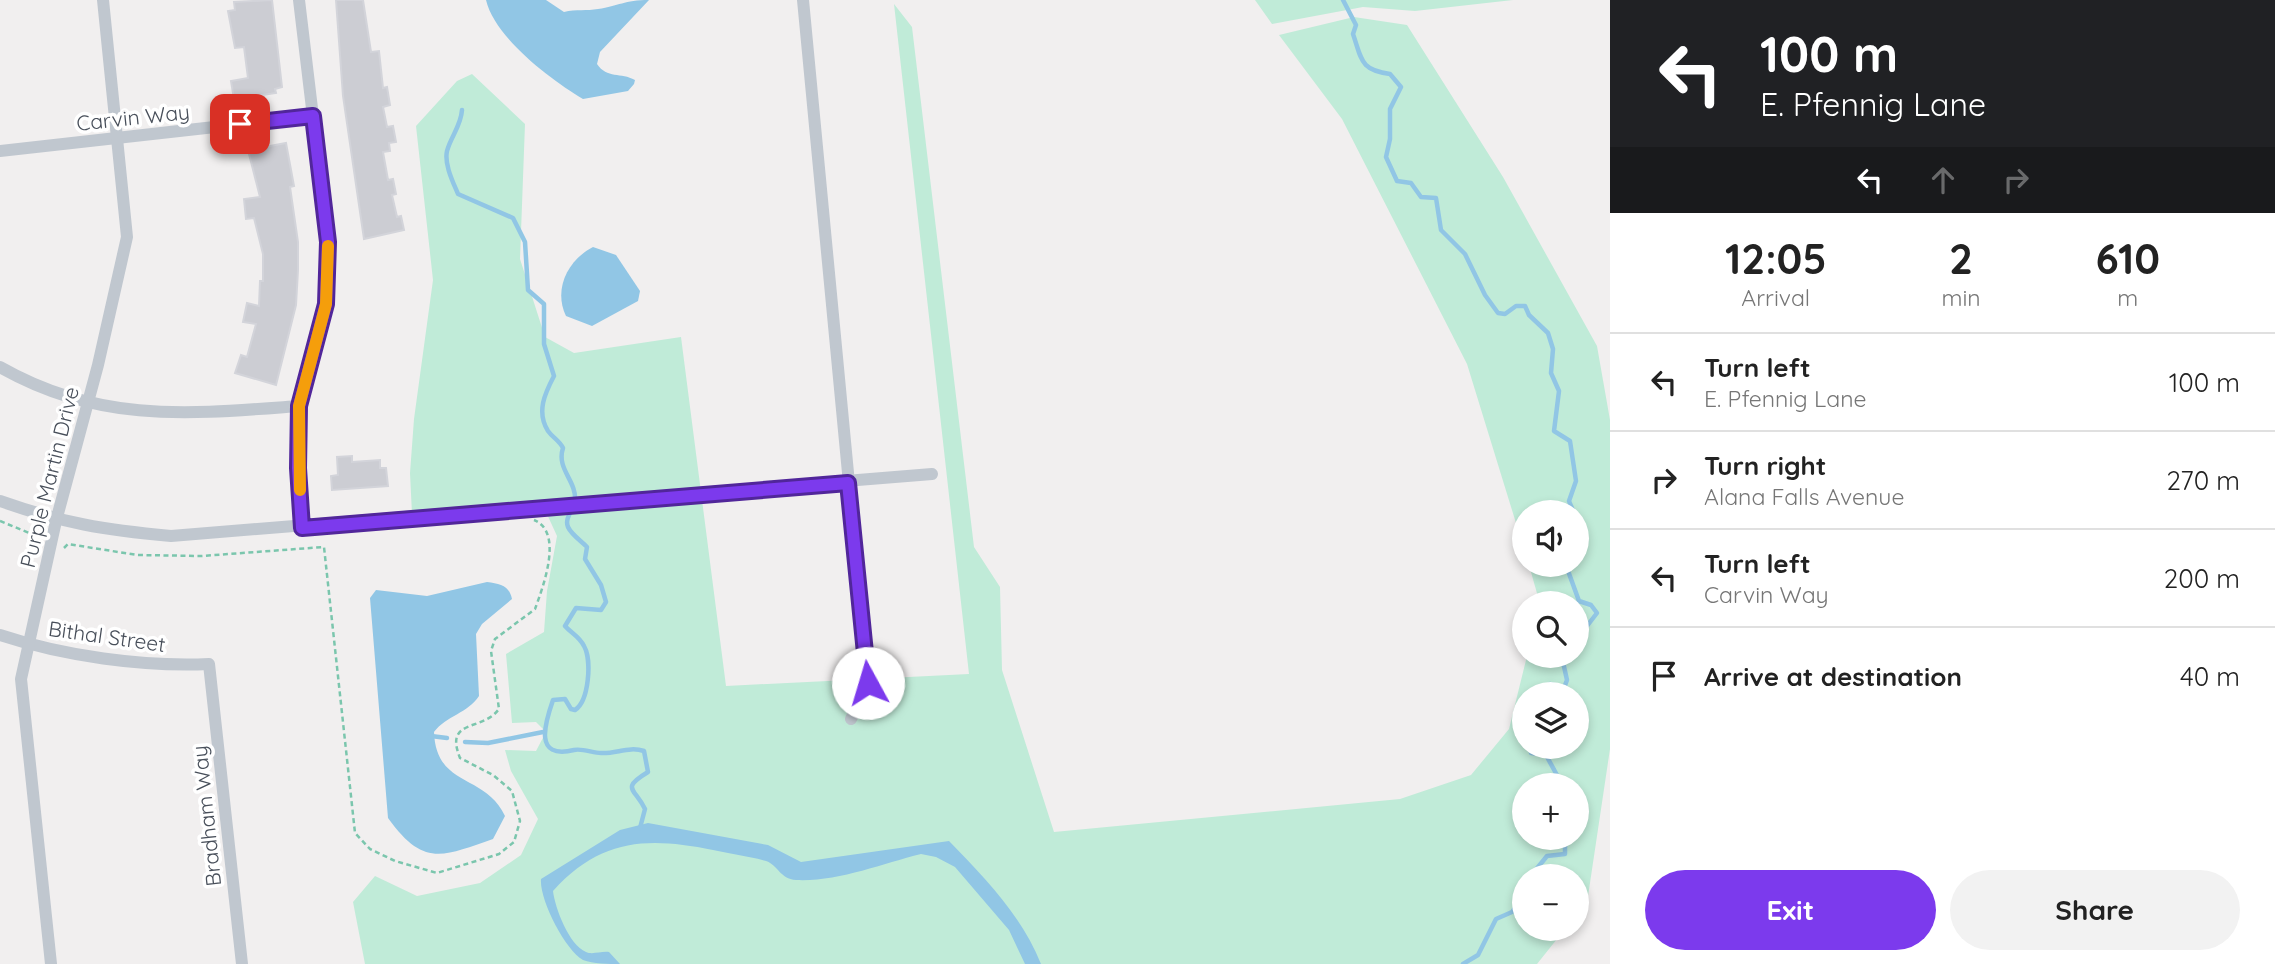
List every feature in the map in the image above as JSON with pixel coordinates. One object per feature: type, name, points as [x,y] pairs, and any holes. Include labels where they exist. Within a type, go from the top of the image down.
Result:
[{"type":"street","name":"Purple Martin Drive","points":[[51,964],[21,679],[55,521],[127,237],[103,0]]},
{"type":"street","points":[[299,0],[328,242],[326,304],[299,406],[298,468],[302,528]]},
{"type":"street","points":[[803,0],[868,683],[851,719]]},
{"type":"street","name":"Carvin Way","points":[[0,151],[313,116]]},
{"type":"street","points":[[0,366],[28,382],[87,403],[131,410],[197,414],[299,406]]},
{"type":"street","points":[[0,500],[55,521],[107,531],[171,536],[302,528],[932,474]]},
{"type":"street","name":"Bithal Street","points":[[0,635],[27,644],[163,666],[209,664]]},
{"type":"street","name":"Bradham Way","points":[[209,664],[242,964]]},
{"type":"path","points":[[61,551],[68,544],[137,555],[201,556],[324,547],[355,833],[370,849],[437,873],[499,854],[514,842],[520,821],[512,791],[494,775],[460,758],[455,746],[456,736],[463,728],[492,718],[499,709],[491,652],[495,639],[536,609],[540,597],[549,554],[548,537],[537,521],[526,519]]},
{"type":"path","points":[[0,521],[26,528],[37,535],[40,545]]},
{"type":"green space","points":[[1255,0],[1513,0],[1415,11],[1363,7],[1272,24]]},
{"type":"green space","points":[[894,4],[912,27],[974,547],[1000,587],[1002,670],[1054,832],[1400,799],[1471,775],[1509,729],[1512,717],[1512,759],[1589,759],[1589,682],[1521,682],[1524,668],[1589,668],[1589,591],[1536,591],[1532,577],[1589,577],[1589,500],[1512,500],[1512,510],[1467,364],[1342,119],[1279,35],[1354,17],[1407,25],[1503,177],[1597,346],[1610,420],[1610,749],[1589,890],[1589,864],[1512,864],[1512,941],[1555,941],[1537,964],[365,964],[353,902],[375,876],[417,896],[480,883],[521,855],[538,819],[511,771],[505,750],[536,751],[546,732],[536,722],[512,723],[506,654],[544,632],[547,591],[557,536],[546,512],[510,504],[412,514],[410,473],[414,419],[433,280],[416,126],[457,81],[472,74],[525,124],[520,259],[545,337],[574,353],[681,337],[726,686],[969,674]]},
{"type":"water","points":[[486,0],[546,0],[564,12],[649,0],[600,52],[597,64],[605,72],[635,80],[634,84],[628,91],[583,99],[556,81],[512,43],[500,29]]},
{"type":"water","points":[[593,247],[616,255],[640,291],[638,301],[592,326],[566,316],[561,296],[565,276],[570,267]]},
{"type":"water","points":[[487,582],[506,588],[512,599],[482,624],[476,634],[479,696],[469,707],[434,732],[437,750],[443,763],[452,772],[486,793],[505,816],[493,839],[461,850],[435,854],[413,845],[388,818],[370,598],[376,590],[427,596]]},
{"type":"water","points":[[648,823],[768,845],[801,862],[949,841],[1013,914],[1041,964],[1025,964],[1009,930],[955,867],[936,857],[921,854],[843,875],[796,880],[786,877],[770,863],[760,859],[667,843],[646,843],[608,851],[571,873],[553,891],[560,916],[574,942],[588,953],[609,952],[620,964],[583,960],[569,946],[554,923],[544,899],[541,879],[620,830]]},
{"type":"building","points":[[272,0],[282,87],[275,89],[276,93],[234,99],[231,81],[248,78],[244,47],[235,48],[228,11],[235,10],[234,2]]},
{"type":"building","points":[[336,0],[363,0],[371,52],[379,51],[383,88],[387,87],[390,105],[383,107],[387,127],[393,126],[396,142],[389,143],[390,151],[383,152],[388,180],[393,179],[396,194],[392,195],[397,217],[401,216],[404,230],[364,239],[343,96]]},
{"type":"building","points":[[286,143],[294,186],[290,187],[298,242],[298,270],[296,305],[276,385],[235,373],[241,355],[247,357],[256,324],[243,322],[247,303],[259,306],[260,281],[263,281],[263,254],[254,218],[246,219],[244,199],[260,197],[248,150]]},
{"type":"building","points":[[352,456],[352,462],[380,460],[380,468],[386,468],[388,486],[332,490],[331,476],[338,475],[337,457]]},
{"type":"waterway","points":[[1343,0],[1356,25],[1353,34],[1364,62],[1373,70],[1390,74],[1401,87],[1390,109],[1390,139],[1386,157],[1397,181],[1411,183],[1421,197],[1436,198],[1441,230],[1465,254],[1485,295],[1498,313],[1505,314],[1516,306],[1525,306],[1529,315],[1548,333],[1553,349],[1551,373],[1559,391],[1554,431],[1570,441],[1576,481],[1569,500]]},
{"type":"waterway","points":[[462,110],[447,151],[449,173],[458,194],[513,218],[525,242],[528,290],[544,304],[544,344],[554,376],[542,410],[544,424],[563,448],[562,462],[575,494],[567,520],[568,527],[587,547],[585,559],[601,585],[606,602],[601,610],[576,608],[565,626],[584,646],[588,661],[588,680],[580,705],[575,710],[571,709],[565,699],[553,700],[545,737],[552,750],[561,752],[577,750],[601,753],[633,749],[644,751],[648,772],[632,786],[645,809],[640,828]]},
{"type":"waterway","points":[[1570,577],[1575,591]]},
{"type":"waterway","points":[[1589,604],[1597,613],[1589,623]]},
{"type":"waterway","points":[[1564,668],[1566,682]]},
{"type":"waterway","points":[[465,742],[488,743],[543,732]]},
{"type":"waterway","points":[[431,736],[447,738]]},
{"type":"waterway","points":[[1548,759],[1556,773]]},
{"type":"waterway","points":[[1541,864],[1547,856],[1565,854],[1565,850]]},
{"type":"waterway","points":[[1463,964],[1478,955],[1496,919],[1512,912]]},
{"type":"slow traffic","points":[[300,490],[299,406],[326,304],[328,246]]},
{"type":"route","points":[[240,124],[313,116],[328,242],[326,304],[299,406],[298,468],[302,528],[848,483],[868,683]]}]
